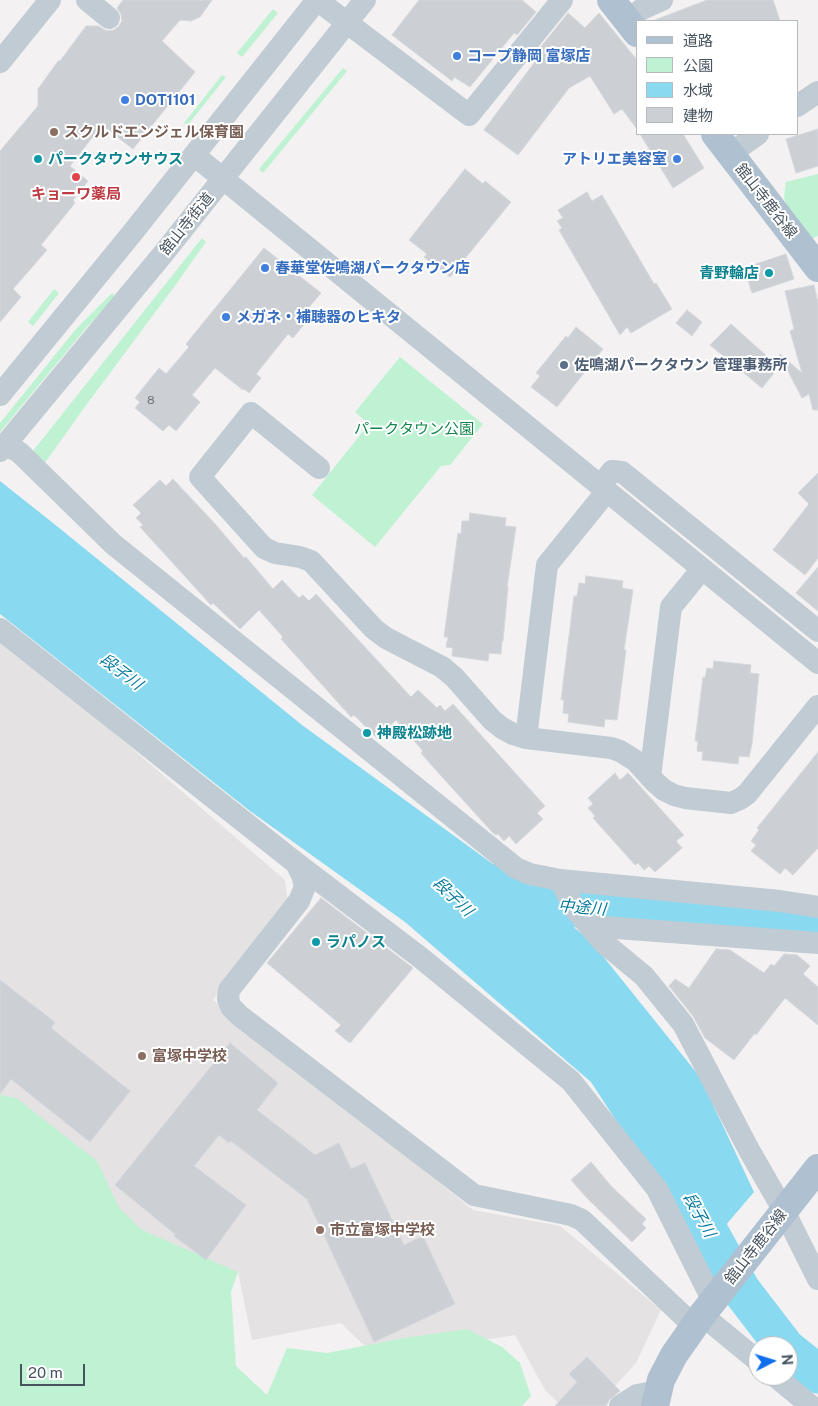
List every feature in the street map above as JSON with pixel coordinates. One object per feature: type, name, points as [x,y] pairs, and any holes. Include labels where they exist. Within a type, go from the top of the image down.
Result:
[{"type":"main road","name":"舘山寺鹿谷線","points":[[722,144],[815,259]]},
{"type":"main road","name":"舘山寺鹿谷線","points":[[657,1398],[661,1380],[674,1355],[703,1314],[818,1168]]},
{"type":"street","points":[[0,62],[50,0]]},
{"type":"street","points":[[87,0],[109,18]]},
{"type":"street","points":[[0,395],[194,156],[317,0],[469,115],[562,0]]},
{"type":"street","name":"舘山寺街道","points":[[2,448],[156,262],[365,0]]},
{"type":"street","points":[[625,18],[662,0]]},
{"type":"street","points":[[798,105],[818,92]]},
{"type":"street","points":[[722,144],[754,135]]},
{"type":"street","points":[[194,156],[818,663]]},
{"type":"street","points":[[318,468],[252,413],[200,477],[264,548],[275,553],[300,557],[311,561],[374,629],[386,638],[442,667],[454,677],[492,720],[513,734],[526,738],[611,748],[636,761],[664,790],[674,795],[731,803],[747,794],[818,706]]},
{"type":"street","points":[[2,448],[19,452],[112,544],[510,864],[523,872],[560,880],[780,901],[818,907]]},
{"type":"street","points":[[526,738],[547,566],[604,488],[612,471],[622,472],[818,631]]},
{"type":"street","points":[[650,777],[671,607],[702,569]]},
{"type":"street","points":[[0,629],[296,863],[421,958],[571,1081],[657,1189],[703,1314]]},
{"type":"street","points":[[296,863],[302,875],[304,886],[302,894],[298,902],[229,990],[228,999],[231,1007],[240,1016],[474,1195],[572,1215],[582,1220],[703,1314],[748,1352]]},
{"type":"street","points":[[560,880],[575,910],[604,943],[644,976],[683,1024],[744,1141],[784,1211],[818,1279]]},
{"type":"street","points":[[590,926],[818,943]]},
{"type":"street","points":[[787,1386],[810,1406]]},
{"type":"street","points":[[620,1406],[637,1395],[657,1398]]},
{"type":"shaded area","name":"富塚中学校","points":[[0,635],[285,880],[288,904],[213,1000],[473,1210],[560,1226],[661,1310],[636,1363],[597,1406],[562,1406],[545,1390],[515,1335],[377,1358],[341,1323],[252,1340],[238,1272],[124,1249],[0,1113]]},
{"type":"green space","points":[[273,9],[278,13],[242,57],[237,53]]},
{"type":"green space","points":[[343,68],[347,71],[263,173],[259,169]]},
{"type":"green space","points":[[222,75],[226,77],[187,126],[184,123]]},
{"type":"green space","points":[[818,174],[818,236],[805,242],[784,198],[786,182]]},
{"type":"green space","points":[[202,238],[206,242],[44,464],[33,451]]},
{"type":"green space","points":[[54,289],[59,293],[33,326],[28,322]]},
{"type":"green space","points":[[112,293],[116,297],[87,327],[0,432],[0,423],[76,329]]},
{"type":"green space","name":"パークタウン公園","points":[[400,357],[483,424],[450,465],[441,466],[375,547],[312,495],[369,424],[355,412]]},
{"type":"green space","points":[[0,1095],[16,1098],[97,1161],[119,1208],[142,1230],[238,1272],[231,1292],[236,1366],[267,1395],[287,1348],[327,1353],[405,1338],[467,1329],[502,1347],[520,1363],[531,1396],[522,1406],[0,1406]]},
{"type":"water","points":[[0,481],[302,725],[497,867],[590,940],[700,1077],[754,1192],[702,1253],[591,1082],[405,922],[250,811],[0,614]]},
{"type":"building","name":"パークタウンサウス","points":[[123,0],[212,0],[200,17],[191,21],[180,20],[162,41],[195,72],[133,149],[102,125],[70,166],[88,181],[73,200],[75,203],[41,245],[47,250],[13,289],[21,297],[0,322],[0,151],[38,106],[38,89],[86,26],[98,26],[107,31],[114,30],[119,26],[122,21],[121,14],[117,8]]},
{"type":"building","name":"コープ静岡 富塚店","points":[[419,0],[522,0],[536,12],[517,35],[514,33],[470,87],[454,77],[452,81],[392,35]]},
{"type":"building","points":[[707,0],[773,0],[780,20],[655,20]]},
{"type":"building","points":[[568,13],[585,28],[599,13],[636,59],[636,128],[622,109],[614,114],[590,76],[569,88],[518,155],[484,130],[540,55],[536,53]]},
{"type":"building","points":[[818,129],[818,166],[796,173],[786,139]]},
{"type":"building","name":"アトリエ美容室","points":[[641,135],[684,135],[704,168],[673,188]]},
{"type":"building","points":[[465,169],[483,184],[485,181],[511,202],[450,277],[424,257],[427,254],[409,240]]},
{"type":"building","points":[[587,192],[592,201],[602,195],[654,284],[656,283],[672,309],[631,333],[627,327],[620,335],[559,230],[562,228],[557,221],[563,218],[558,210]]},
{"type":"building","points":[[264,248],[321,293],[300,318],[305,323],[293,338],[288,334],[256,374],[261,378],[249,393],[215,368],[192,395],[200,402],[176,431],[169,425],[163,431],[135,408],[140,402],[135,398],[159,368],[166,374],[189,347],[186,344]]},
{"type":"building","name":"青野輪店","points":[[786,254],[794,279],[752,293],[744,268]]},
{"type":"building","points":[[814,285],[818,303],[818,410],[813,410],[809,394],[802,398],[779,354],[802,373],[790,331],[794,329],[785,291]]},
{"type":"building","points":[[687,310],[702,322],[692,336],[676,323]]},
{"type":"building","points":[[731,324],[779,367],[762,388],[710,345]]},
{"type":"building","name":"佐鳴湖パークタウン 管理事務所","points":[[576,327],[603,349],[557,407],[531,387],[540,376],[536,373],[566,336],[568,338]]},
{"type":"building","points":[[818,473],[818,558],[805,575],[773,550],[809,504],[798,493]]},
{"type":"building","points":[[173,479],[244,558],[246,557],[273,589],[282,580],[299,598],[303,595],[309,601],[316,594],[411,697],[418,690],[437,708],[440,705],[445,711],[453,704],[545,806],[537,813],[543,819],[516,844],[509,836],[504,841],[498,834],[493,833],[434,768],[421,753],[423,751],[396,720],[377,738],[354,715],[351,717],[281,639],[283,637],[259,610],[240,629],[213,603],[211,605],[140,527],[143,525],[136,518],[141,513],[133,505],[160,480],[166,486]]},
{"type":"building","points":[[470,513],[506,518],[505,526],[516,527],[507,587],[501,654],[489,653],[488,661],[452,656],[453,648],[446,647],[448,637],[444,637],[458,533],[461,534],[462,521],[469,521]]},
{"type":"building","points":[[818,567],[818,611],[796,593]]},
{"type":"building","points":[[586,576],[623,581],[622,588],[633,590],[624,650],[626,650],[617,720],[605,719],[604,727],[568,722],[569,714],[563,713],[564,700],[561,700],[574,596],[577,596],[579,583],[585,584]]},
{"type":"building","points":[[714,661],[751,665],[750,673],[759,674],[749,757],[739,756],[738,764],[702,760],[703,752],[697,751],[698,741],[695,741],[703,677],[705,678],[707,668],[713,669]]},
{"type":"building","points":[[818,752],[818,848],[793,875],[785,868],[780,874],[751,851],[756,845],[751,841],[759,830],[757,828]]},
{"type":"building","points":[[615,773],[620,780],[628,773],[684,835],[676,841],[682,848],[655,872],[649,866],[644,870],[638,863],[635,865],[593,818],[595,816],[588,808],[593,804],[588,798]]},
{"type":"building","points":[[321,898],[413,968],[350,1043],[335,1031],[341,1025],[267,963]]},
{"type":"building","points":[[716,949],[730,950],[764,973],[771,964],[774,966],[784,954],[797,955],[810,966],[803,974],[818,987],[818,1025],[785,998],[734,1060],[705,1038],[693,1016],[669,986],[675,979],[689,988]]},
{"type":"building","points":[[0,980],[55,1022],[51,1028],[130,1091],[90,1142],[11,1079],[0,1094]]},
{"type":"building","points":[[230,1043],[278,1083],[257,1110],[315,1155],[339,1143],[351,1169],[365,1163],[404,1245],[423,1236],[455,1304],[374,1342],[307,1199],[231,1141],[229,1143],[219,1135],[194,1166],[246,1205],[206,1260],[174,1236],[175,1234],[115,1185]]},
{"type":"building","points":[[591,1162],[611,1186],[646,1219],[642,1224],[646,1228],[632,1242],[571,1180]]},
{"type":"building","points":[[587,1357],[620,1391],[609,1400],[606,1406],[555,1406],[577,1382],[569,1374]]},
{"type":"waterway","name":"中途川","points":[[496,883],[535,904],[818,930]]},
{"type":"waterway","name":"段子川","points":[[688,1194],[741,1290],[776,1336]]},
{"type":"waterway","name":"段子川","points":[[798,1358],[818,1374]]},
{"type":"place","name":"コープ静岡 富塚店","points":[[457,56]]},
{"type":"place","name":"DOT1101","points":[[125,100]]},
{"type":"place","name":"スクルドエンジェル保育園","points":[[54,132]]},
{"type":"place","name":"パークタウンサウス","points":[[38,159]]},
{"type":"place","name":"アトリエ美容室","points":[[677,159]]},
{"type":"place","name":"キョーワ薬局","points":[[76,177]]},
{"type":"place","name":"春華堂佐鳴湖パークタウン店","points":[[265,268]]},
{"type":"place","name":"青野輪店","points":[[769,273]]},
{"type":"place","name":"メガネ・補聴器のヒキタ","points":[[226,317]]},
{"type":"place","name":"佐鳴湖パークタウン 管理事務所","points":[[564,365]]},
{"type":"place","name":"神殿松跡地","points":[[367,733]]},
{"type":"place","name":"ラパノス","points":[[316,942]]},
{"type":"place","name":"富塚中学校","points":[[142,1056]]},
{"type":"place","name":"市立富塚中学校","points":[[320,1230]]}]
